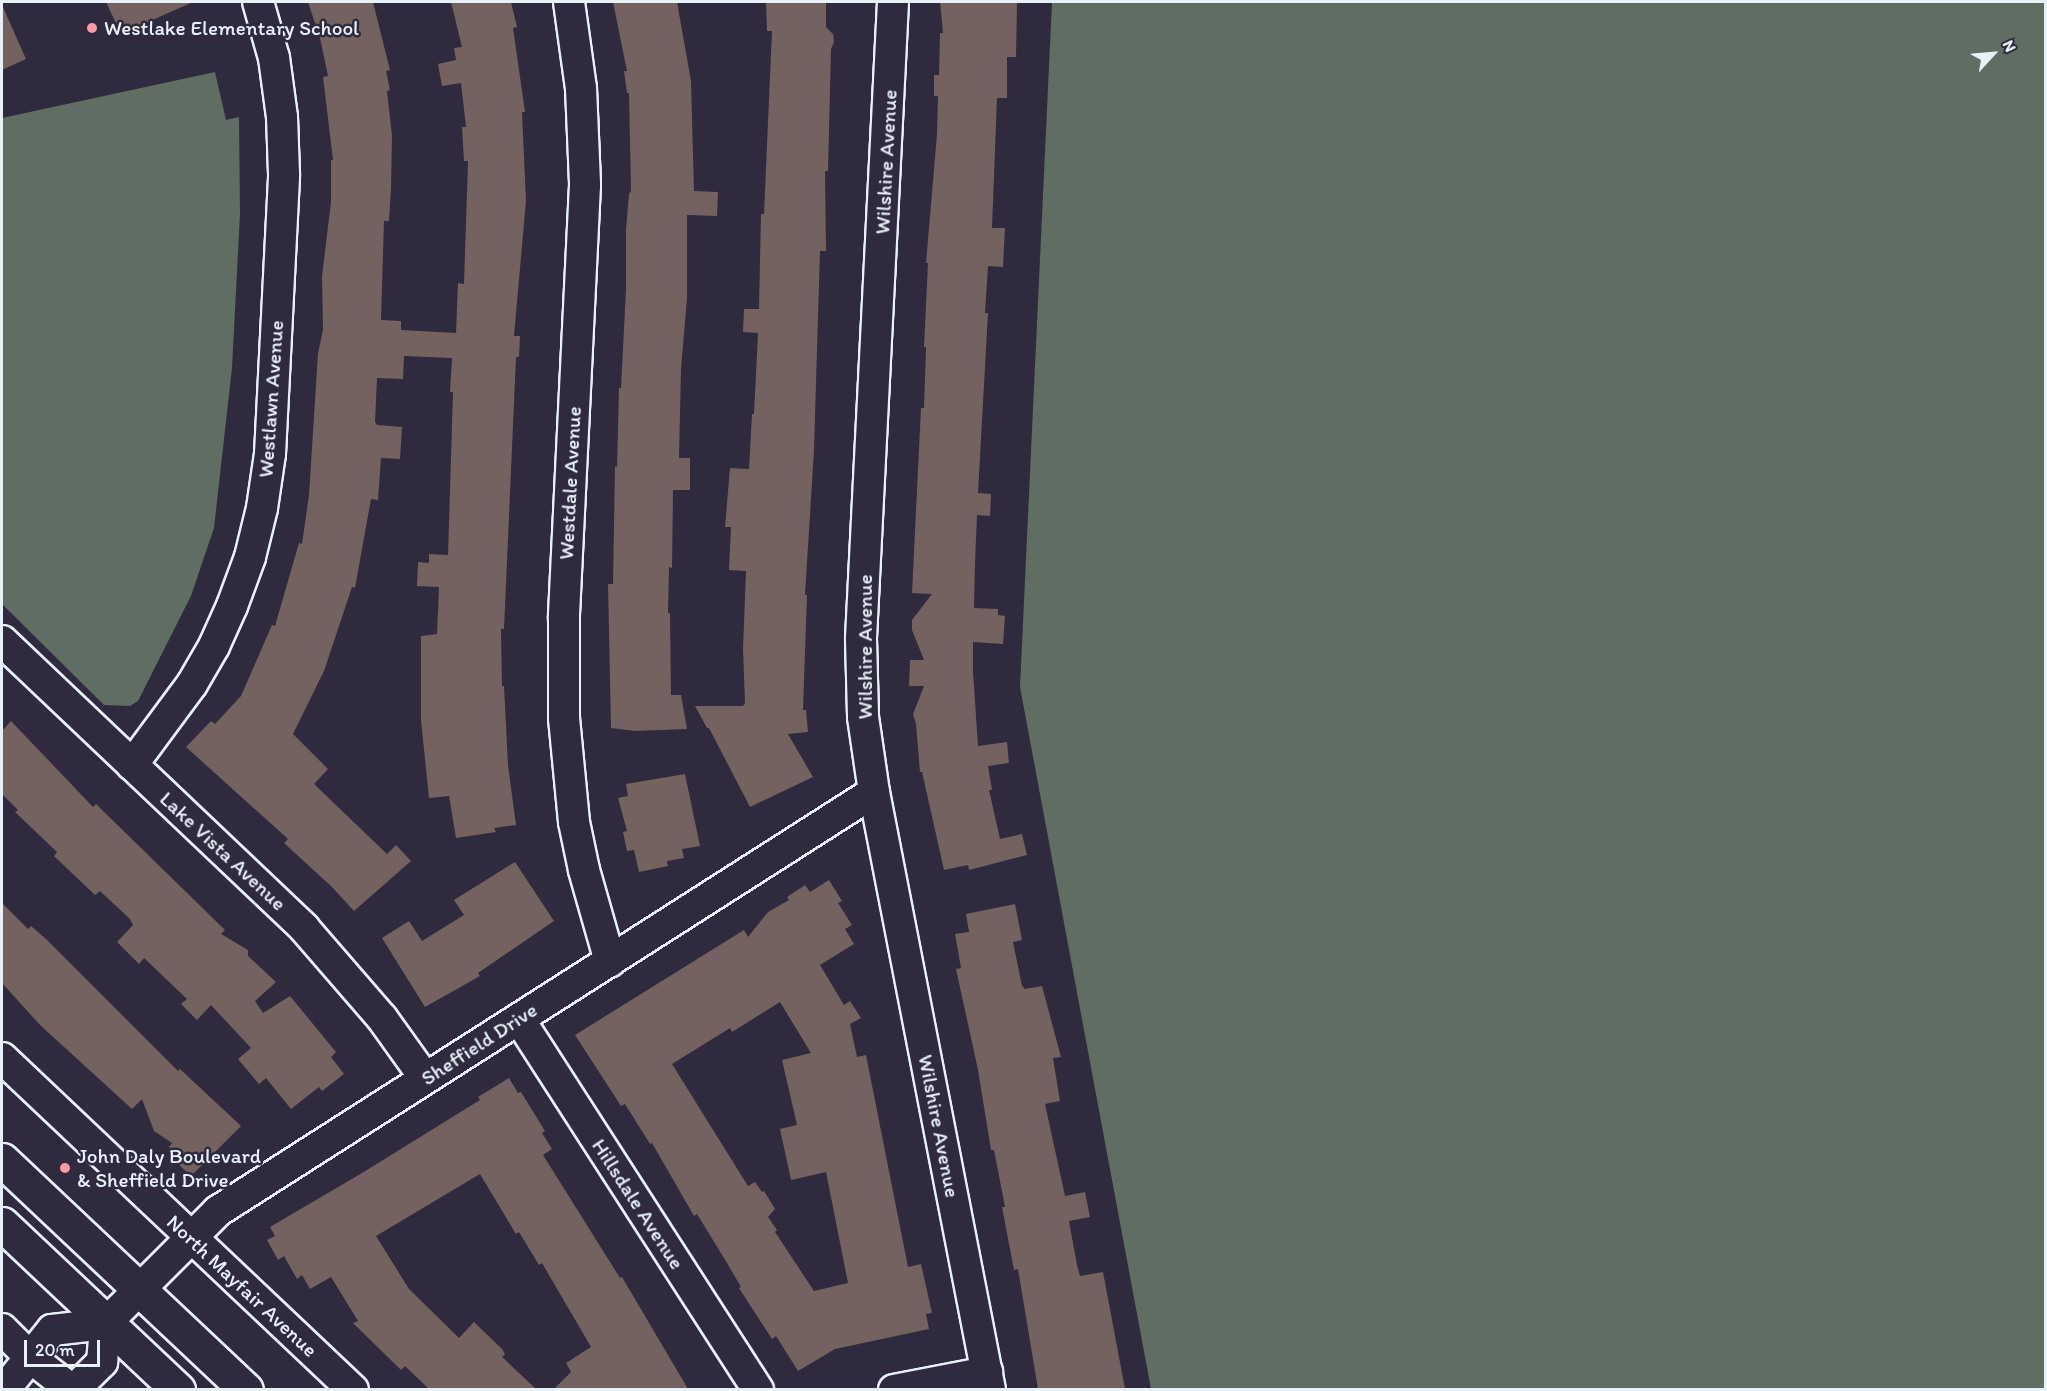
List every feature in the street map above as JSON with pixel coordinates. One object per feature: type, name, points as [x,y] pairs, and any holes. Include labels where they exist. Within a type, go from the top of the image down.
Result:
[{"type":"main road","points":[[2,1160],[246,1389]]},
{"type":"main road","points":[[2,1224],[105,1324],[178,1389]]},
{"type":"street","name":"Westlawn Avenue","points":[[132,765],[192,684],[214,646],[250,557],[262,508],[270,454],[284,174],[282,117],[274,58],[258,2]]},
{"type":"street","name":"Westdale Avenue","points":[[569,2],[581,88],[585,185],[564,618],[564,718],[574,822],[587,882],[609,961]]},
{"type":"street","name":"Wilshire Avenue","points":[[893,2],[861,639],[863,717],[874,792],[988,1381]]},
{"type":"street","name":"Lake Vista Avenue","points":[[2,641],[304,928],[382,1018],[425,1078]]},
{"type":"street","name":"Sheffield Drive","points":[[105,1324],[218,1211],[874,792]]},
{"type":"street","name":"Hillsdale Avenue","points":[[519,1019],[758,1389]]},
{"type":"street","name":"North Mayfair Avenue","points":[[2,1058],[189,1238],[353,1389]]},
{"type":"street","points":[[2,1329],[30,1356],[73,1389],[102,1362],[105,1324],[51,1329],[30,1356],[4,1389]]},
{"type":"street","points":[[894,1389],[988,1381]]},
{"type":"green space","points":[[1052,2],[2045,2],[2045,1389],[1151,1389],[1020,687]]},
{"type":"green space","points":[[215,72],[226,120],[239,117],[240,214],[232,368],[214,528],[191,596],[138,701],[130,706],[104,705],[2,604],[2,118]]},
{"type":"building","points":[[106,2],[193,2],[121,34]]},
{"type":"building","points":[[308,2],[373,2],[390,70],[386,71],[390,90],[387,91],[392,136],[391,188],[389,221],[384,221],[381,320],[401,321],[401,330],[456,333],[458,283],[464,284],[468,161],[464,161],[462,127],[466,127],[461,83],[442,86],[438,64],[456,60],[454,48],[462,47],[451,2],[511,2],[517,27],[513,28],[525,112],[522,112],[526,201],[514,336],[520,336],[519,357],[516,357],[504,629],[501,629],[502,686],[504,686],[508,765],[516,825],[494,828],[496,832],[456,838],[449,796],[429,798],[421,720],[421,636],[437,634],[439,587],[417,586],[418,562],[429,563],[429,554],[448,555],[452,358],[404,356],[403,379],[377,378],[375,422],[377,425],[402,427],[400,459],[381,458],[378,500],[371,499],[355,588],[352,587],[324,671],[293,734],[328,769],[314,784],[387,854],[396,845],[411,861],[354,911],[332,887],[284,843],[288,839],[186,747],[211,721],[215,724],[241,696],[272,625],[275,626],[299,543],[302,544],[309,495],[318,353],[323,330],[322,276],[331,202],[331,160],[333,160],[323,77],[328,76],[320,38]]},
{"type":"building","points":[[613,2],[677,2],[691,81],[694,191],[718,192],[717,216],[687,215],[687,298],[681,369],[679,458],[690,458],[690,490],[673,490],[672,568],[669,567],[668,613],[670,613],[671,695],[681,695],[687,729],[635,731],[611,728],[608,584],[613,584],[615,466],[617,467],[619,388],[621,388],[626,288],[626,230],[631,191],[629,93],[627,93],[624,71],[627,71]]},
{"type":"building","points":[[766,2],[826,2],[826,27],[833,34],[834,42],[831,49],[828,171],[825,171],[826,251],[820,251],[814,450],[805,595],[807,595],[803,710],[806,710],[808,732],[788,734],[813,777],[750,807],[695,706],[743,706],[745,703],[743,649],[746,571],[729,570],[731,527],[725,527],[730,468],[749,469],[752,414],[754,414],[758,333],[743,332],[744,309],[759,309],[761,214],[764,214],[772,31],[767,31]]},
{"type":"building","points":[[940,2],[1017,2],[1016,57],[1007,57],[1007,98],[997,98],[992,228],[1005,228],[1003,267],[988,266],[985,313],[988,313],[978,493],[991,494],[990,516],[977,515],[974,608],[998,609],[998,615],[1005,616],[1003,644],[973,642],[973,672],[978,746],[1007,742],[1009,763],[988,766],[992,790],[989,790],[1000,839],[1022,834],[1027,855],[969,870],[968,865],[944,870],[922,772],[920,772],[913,714],[924,686],[909,686],[910,660],[924,660],[912,630],[912,620],[932,594],[912,593],[921,408],[924,408],[928,263],[926,263],[937,134],[938,96],[934,96],[934,75],[939,75],[940,33],[943,33]]},
{"type":"building","points":[[2,5],[26,59],[2,70]]},
{"type":"building","points":[[11,721],[93,807],[96,804],[225,930],[221,934],[248,950],[248,956],[276,982],[255,1001],[263,1013],[290,996],[336,1052],[331,1057],[344,1074],[322,1091],[319,1087],[291,1109],[266,1078],[259,1084],[238,1059],[251,1048],[211,1005],[197,1020],[181,1004],[187,999],[144,958],[139,964],[117,942],[133,925],[130,919],[100,891],[95,895],[54,856],[57,852],[15,812],[18,810],[2,794],[2,731]]},
{"type":"building","points":[[685,774],[700,846],[682,849],[684,858],[667,861],[668,866],[639,872],[634,850],[627,851],[623,832],[627,831],[618,798],[628,796],[626,784]]},
{"type":"building","points":[[515,862],[554,921],[478,973],[480,976],[425,1007],[382,938],[409,921],[422,941],[464,915],[454,900]]},
{"type":"building","points":[[829,880],[842,901],[838,903],[852,925],[845,929],[854,944],[820,965],[844,1005],[850,1001],[861,1018],[850,1024],[857,1057],[866,1055],[908,1267],[921,1264],[932,1313],[926,1314],[929,1329],[835,1349],[798,1371],[776,1336],[772,1339],[739,1288],[741,1287],[727,1263],[697,1214],[694,1216],[652,1143],[650,1144],[625,1104],[621,1106],[575,1035],[744,930],[748,937],[768,912],[789,900],[787,897],[805,885],[810,892]],"holes":[[[780,1002],[811,1053],[782,1060],[797,1125],[780,1129],[791,1180],[826,1172],[848,1283],[814,1291],[775,1232],[777,1230],[768,1217],[775,1209],[764,1191],[762,1192],[755,1182],[748,1186],[672,1064],[730,1028],[732,1032]]]},
{"type":"building","points":[[2,903],[28,929],[31,926],[46,939],[178,1071],[180,1069],[241,1126],[191,1176],[176,1162],[180,1158],[169,1147],[172,1143],[154,1131],[142,1099],[132,1109],[40,1025],[2,983]]},
{"type":"building","points":[[1015,904],[1022,940],[1013,942],[1022,986],[1025,989],[1042,986],[1061,1057],[1053,1058],[1060,1101],[1045,1104],[1065,1196],[1085,1192],[1090,1217],[1069,1221],[1077,1265],[1080,1276],[1103,1272],[1125,1389],[1038,1389],[1018,1269],[1014,1270],[1002,1207],[1005,1207],[994,1150],[991,1150],[978,1070],[956,969],[961,968],[955,934],[969,932],[966,914]]},
{"type":"building","points":[[509,1078],[518,1093],[521,1092],[545,1131],[542,1133],[552,1149],[543,1155],[620,1278],[622,1277],[688,1389],[554,1389],[571,1372],[566,1363],[591,1347],[542,1263],[539,1265],[519,1232],[516,1234],[480,1174],[376,1236],[409,1289],[459,1338],[474,1322],[502,1349],[505,1354],[502,1357],[536,1389],[429,1389],[405,1366],[401,1370],[353,1323],[358,1321],[331,1277],[310,1289],[302,1275],[297,1279],[284,1256],[278,1260],[267,1240],[275,1236],[270,1227],[480,1100],[478,1097]]},
{"type":"place","name":"Westlake Elementary School","points":[[92,28]]},
{"type":"place","name":"John Daly Boulevard & Sheffield Drive","points":[[65,1168]]}]
